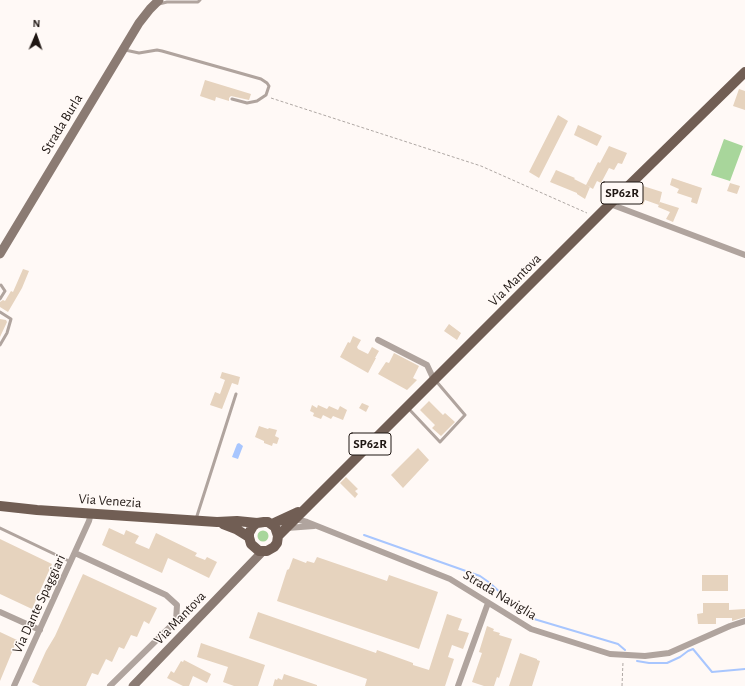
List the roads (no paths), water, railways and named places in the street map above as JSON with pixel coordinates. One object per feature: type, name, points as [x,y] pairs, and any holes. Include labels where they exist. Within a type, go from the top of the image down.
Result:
[{"type":"main road","name":"Strada Burla","points":[[0,254],[139,23],[151,5],[159,0]]},
{"type":"main road","name":"Via Mantova","points":[[133,686],[263,551],[267,551],[274,547],[277,544],[278,536],[610,204],[745,72]]},
{"type":"main road","name":"Via Venezia","points":[[0,506],[217,522],[237,521],[257,524]]},
{"type":"main road","name":"Via Mantova","points":[[247,569],[251,542],[251,529],[257,524],[264,522],[273,524],[305,509]]},
{"type":"main road","name":"Via Venezia","points":[[217,522],[236,529],[251,542]]},
{"type":"main road","points":[[273,524],[278,536]]},
{"type":"main road","points":[[251,542],[263,551]]},
{"type":"street","points":[[610,204],[745,255]]},
{"type":"street","points":[[378,340],[427,365],[434,380]]},
{"type":"street","name":"Via Dante Spaggiari","points":[[14,686],[71,562],[91,513]]},
{"type":"street","points":[[273,524],[296,519]]},
{"type":"street","name":"Strada Naviglia","points":[[296,519],[450,579],[531,629],[602,652],[645,656],[669,653],[730,626],[745,621]]},
{"type":"street","name":"Strada Naviglia","points":[[286,528],[314,526]]},
{"type":"street","name":"Via Dante Spaggiari","points":[[75,553],[166,595],[177,605],[176,621],[110,686]]},
{"type":"street","points":[[458,686],[488,603]]},
{"type":"street","points":[[0,612],[40,630]]},
{"type":"lane","points":[[139,23],[160,4],[167,2],[198,2],[200,0]]},
{"type":"lane","points":[[124,49],[139,53],[160,50],[261,79],[269,86],[268,93],[261,99],[249,103],[232,99]]},
{"type":"lane","points":[[0,284],[5,291],[0,299]]},
{"type":"lane","points":[[0,312],[11,319],[7,333],[0,345]]},
{"type":"lane","points":[[407,407],[440,442],[465,415],[434,380]]},
{"type":"lane","points":[[196,520],[236,394]]},
{"type":"lane","points":[[0,528],[71,562]]},
{"type":"water","points":[[239,443],[243,446],[238,459],[232,457],[237,444]]},
{"type":"waterway","points":[[364,535],[480,576],[490,583],[520,611],[534,619],[618,644],[625,650]]},
{"type":"waterway","points":[[637,661],[667,663],[693,649],[712,672],[745,669]]}]
